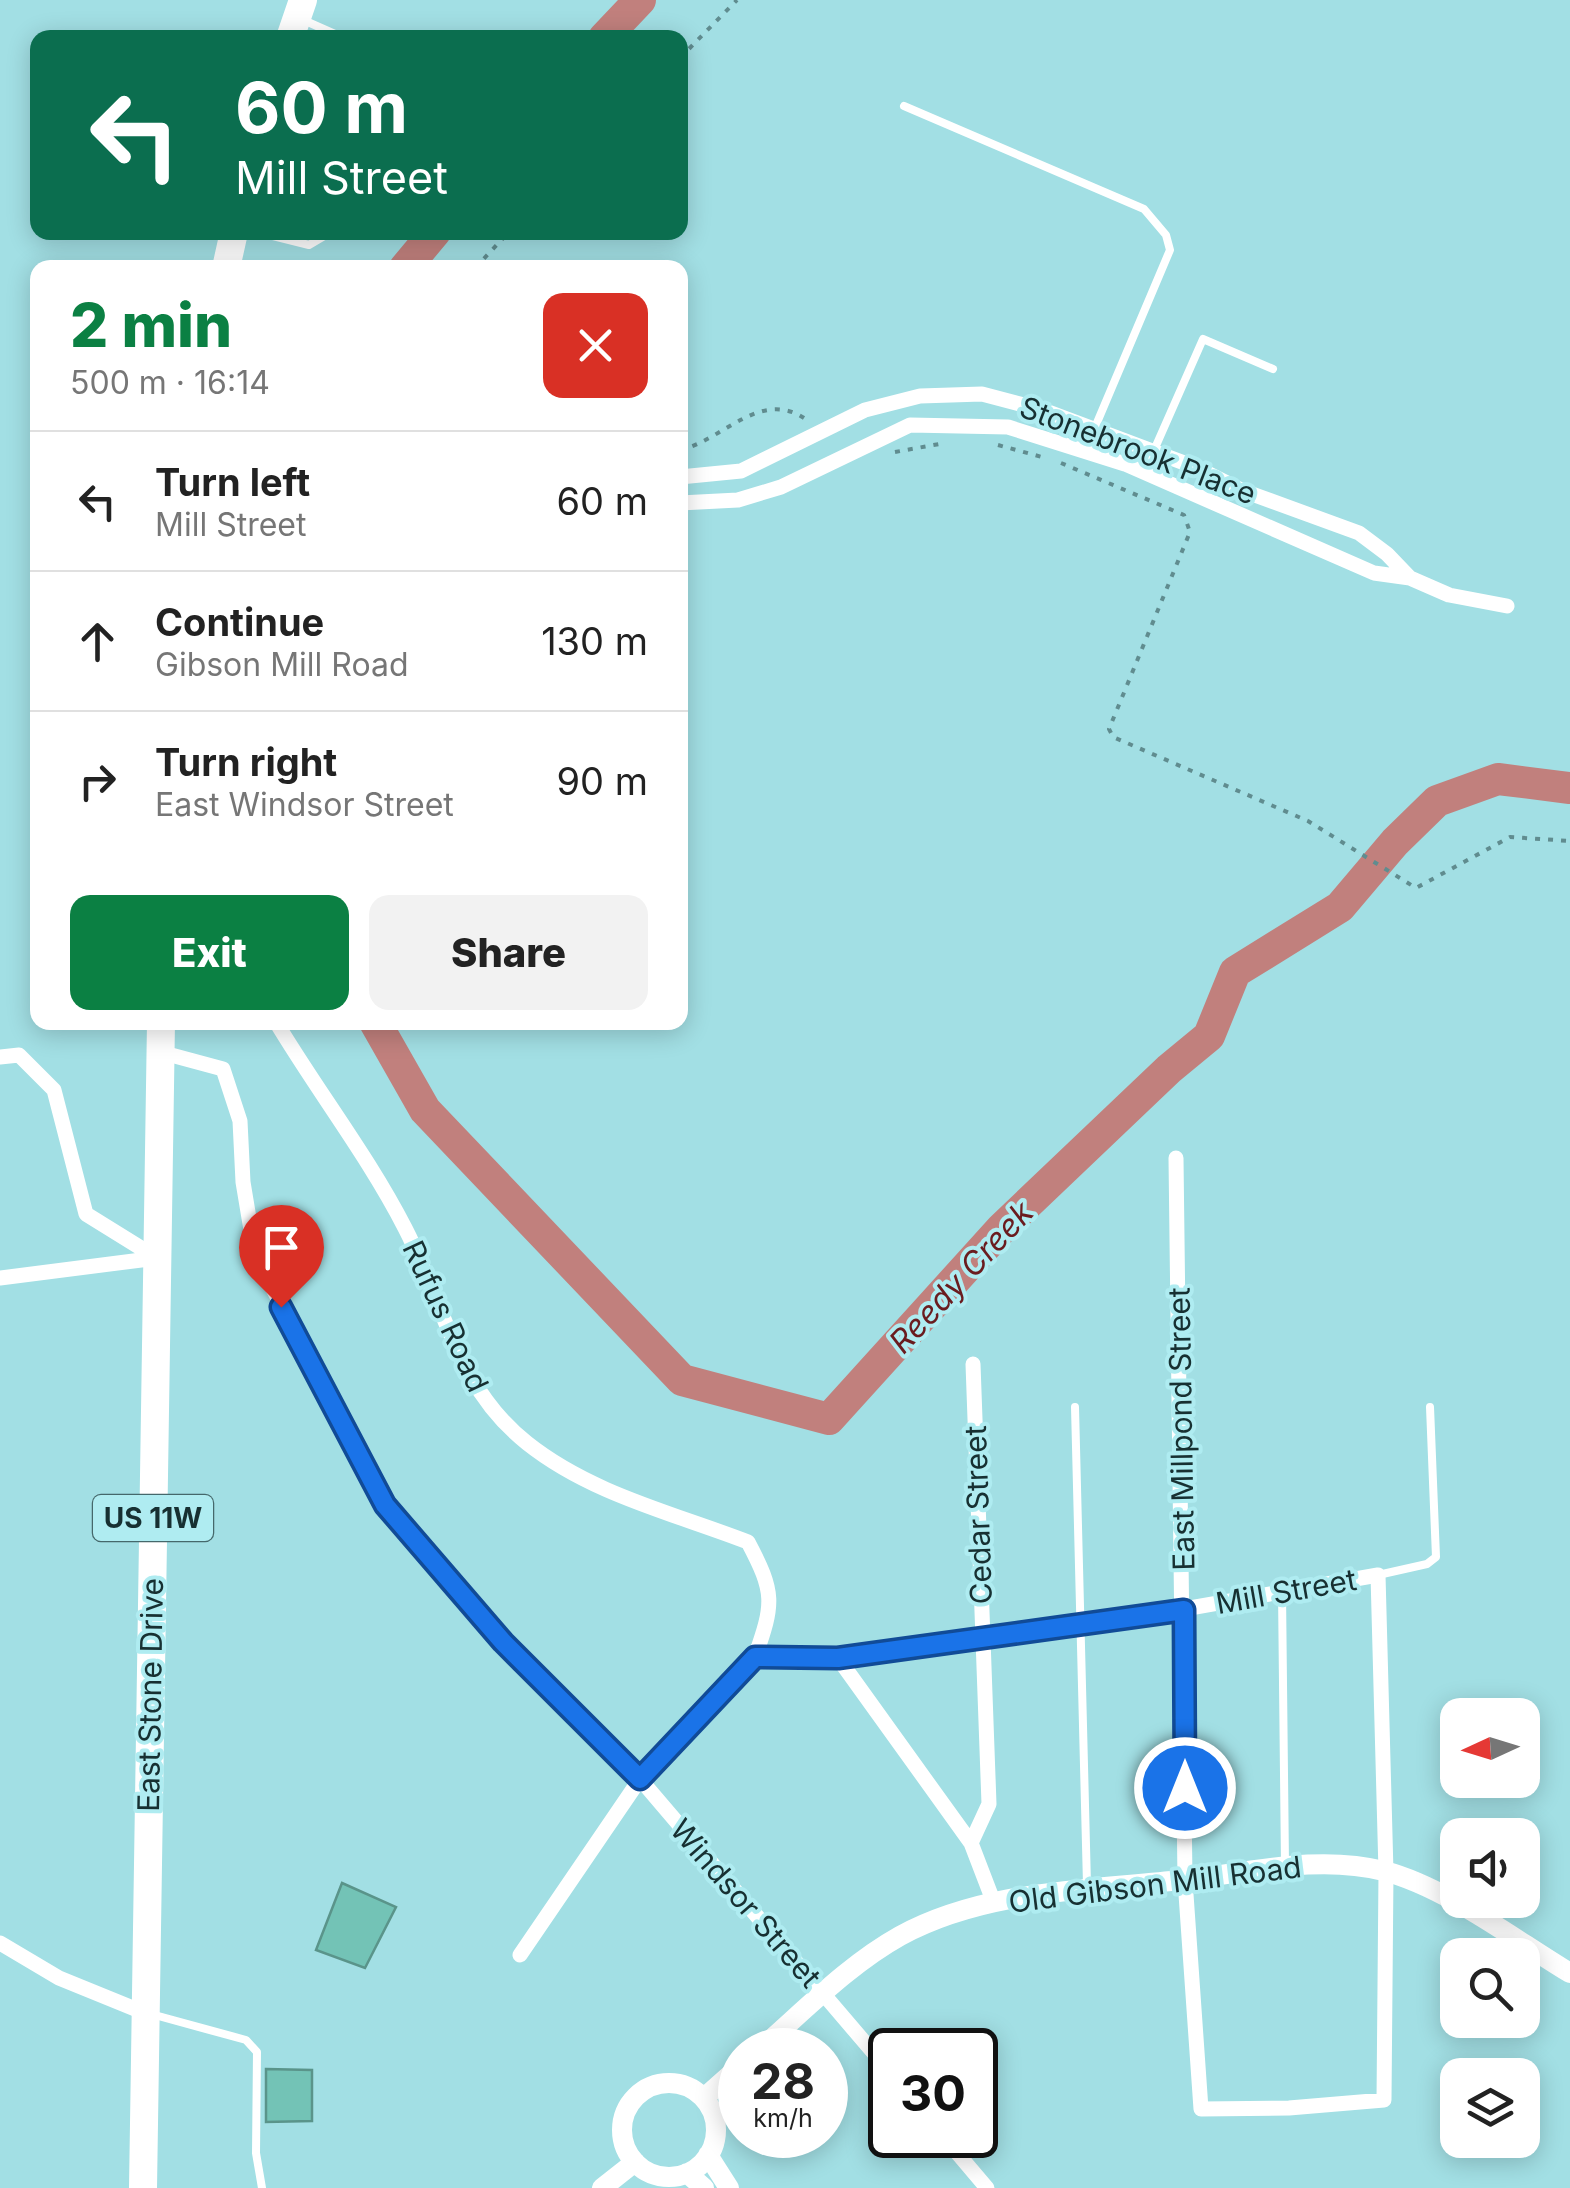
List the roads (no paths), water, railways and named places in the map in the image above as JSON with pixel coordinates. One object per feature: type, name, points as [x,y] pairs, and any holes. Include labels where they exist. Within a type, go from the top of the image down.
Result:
[{"type":"highway","name":"East Stone Drive","points":[[143,2188],[161,1030]]},
{"type":"main road","name":"Old Gibson Mill Road","points":[[785,2028],[901,1936],[946,1916],[994,1902],[1285,1866],[1336,1864],[1386,1872],[1445,1898],[1570,1973]]},
{"type":"main road","points":[[678,2083],[704,2098],[716,2125],[708,2156],[687,2173],[659,2176],[635,2162],[626,2150],[623,2121],[637,2095],[650,2087],[678,2083]]},
{"type":"main road","points":[[704,2098],[718,2086]]},
{"type":"main road","points":[[708,2156],[729,2188]]},
{"type":"main road","points":[[602,2188],[635,2162]]},
{"type":"main road","points":[[687,2173],[704,2188]]},
{"type":"street","name":"Stonebrook Place","points":[[688,475],[741,471],[865,410],[920,396],[982,394],[1154,451],[1241,490],[1359,533],[1410,578]]},
{"type":"street","name":"Stonebrook Place","points":[[688,503],[738,500],[781,488],[910,425],[1008,427],[1144,473],[1374,573],[1410,578],[1449,595],[1506,606]]},
{"type":"street","name":"Rufus Road","points":[[281,1030],[367,1161],[407,1232],[479,1395],[528,1444],[611,1494],[748,1542],[766,1576],[771,1611],[755,1657]]},
{"type":"street","name":"Windsor Street","points":[[160,1052],[223,1070],[240,1121],[243,1182],[255,1254],[385,1505],[503,1642],[640,1779],[868,2046]]},
{"type":"street","points":[[0,1057],[19,1055],[54,1090],[86,1214],[158,1258]]},
{"type":"street","name":"East Millpond Street","points":[[1176,1158],[1185,1880],[1202,2109],[1289,2108],[1384,2100],[1386,1872]]},
{"type":"street","points":[[0,1278],[158,1258]]},
{"type":"street","name":"Cedar Street","points":[[971,1842],[989,1804],[973,1364]]},
{"type":"street","name":"Mill Street","points":[[755,1657],[838,1658],[1184,1610],[1378,1575]]},
{"type":"street","points":[[1378,1575],[1386,1872]]},
{"type":"street","points":[[520,1956],[640,1779],[755,1657]]},
{"type":"street","points":[[838,1658],[971,1842],[994,1902]]},
{"type":"street","points":[[0,1943],[58,1978],[145,2013]]},
{"type":"street","points":[[962,2158],[987,2188]]},
{"type":"lane","points":[[297,18],[325,30]]},
{"type":"lane","points":[[904,106],[1144,209],[1166,234],[1170,250],[1085,451]]},
{"type":"lane","points":[[289,240],[309,245],[317,240]]},
{"type":"lane","points":[[1144,473],[1203,339],[1273,370]]},
{"type":"lane","points":[[1075,1407],[1087,1890]]},
{"type":"lane","points":[[1378,1575],[1427,1564],[1436,1557],[1430,1407]]},
{"type":"lane","points":[[1282,1592],[1285,1866]]},
{"type":"lane","points":[[145,2013],[246,2040],[256,2052],[256,2154],[262,2188]]},
{"type":"waterway","name":"Reedy Creek","points":[[612,30],[640,0]]},
{"type":"waterway","name":"Reedy Creek","points":[[412,260],[428,240]]},
{"type":"waterway","name":"Reedy Creek","points":[[380,1030],[425,1110],[682,1380],[829,1419],[1002,1228],[1169,1069],[1209,1036],[1235,972],[1340,907],[1395,842],[1437,801],[1498,779],[1570,788]]}]
